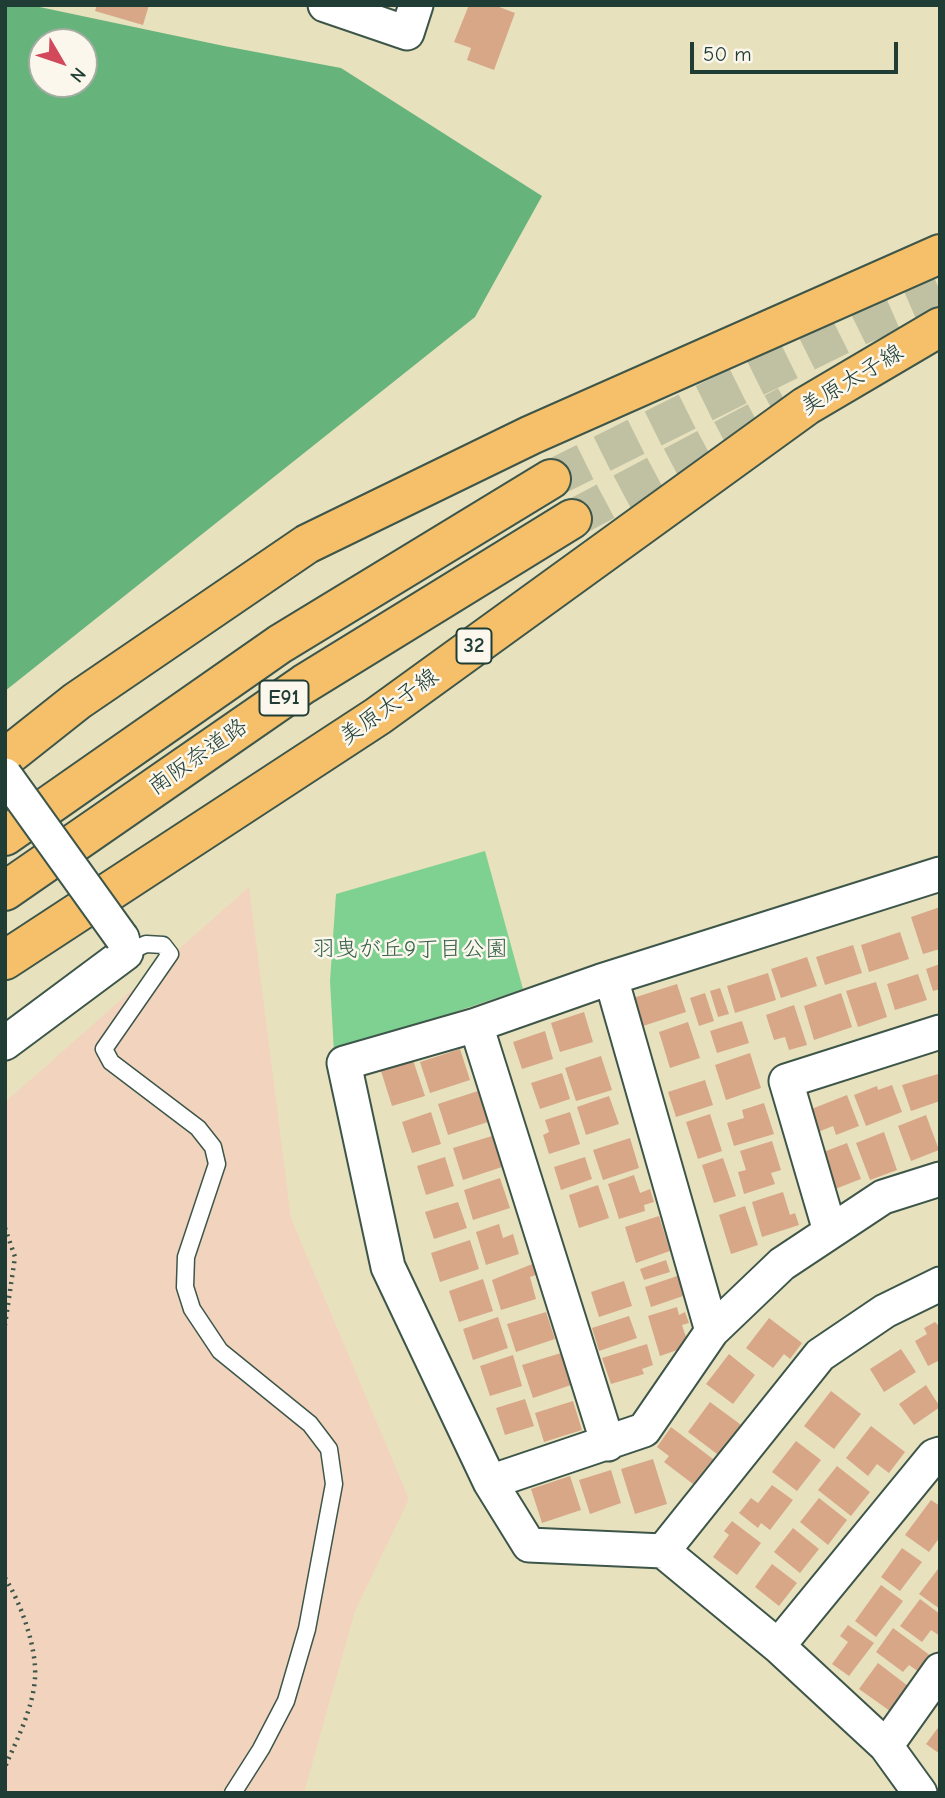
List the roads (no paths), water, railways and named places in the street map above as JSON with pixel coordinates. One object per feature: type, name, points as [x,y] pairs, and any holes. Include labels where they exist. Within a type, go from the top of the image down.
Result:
[{"type":"main road","points":[[5,758],[77,701],[307,544],[531,435],[940,254]]},
{"type":"main road","name":"美原太子線","points":[[5,960],[378,716],[806,406],[940,327]]},
{"type":"main road","name":"南阪奈道路","points":[[5,836],[280,644],[551,479]]},
{"type":"main road","name":"南阪奈道路","points":[[5,891],[304,684],[572,519]]},
{"type":"street","points":[[325,5],[407,33],[416,5]]},
{"type":"street","points":[[5,775],[124,946],[5,1043]]},
{"type":"street","points":[[920,1793],[886,1746],[778,1646],[663,1551],[528,1545],[490,1482],[388,1267],[344,1063],[476,1025],[611,978],[940,874]]},
{"type":"street","points":[[611,978],[712,1331]]},
{"type":"street","points":[[476,1025],[608,1444]]},
{"type":"street","points":[[830,1231],[786,1081],[940,1032]]},
{"type":"street","points":[[490,1482],[644,1430],[712,1331],[782,1264],[883,1197],[940,1179]]},
{"type":"street","points":[[663,1551],[820,1355],[885,1311],[940,1284]]},
{"type":"street","points":[[778,1646],[934,1456],[940,1454]]},
{"type":"street","points":[[886,1746],[940,1670]]},
{"type":"lane","points":[[124,946],[163,945],[170,954],[104,1049],[111,1062],[198,1128],[213,1147],[217,1164],[186,1257],[185,1287],[192,1308],[220,1351],[310,1424],[329,1449],[334,1484],[307,1629],[286,1701],[261,1749],[233,1793]]},
{"type":"tunnel","points":[[551,479],[860,326],[940,291]]},
{"type":"tunnel","points":[[572,519],[787,405]]},
{"type":"park label","name":"羽曳が丘9丁目公園","points":[[410,949]]}]
